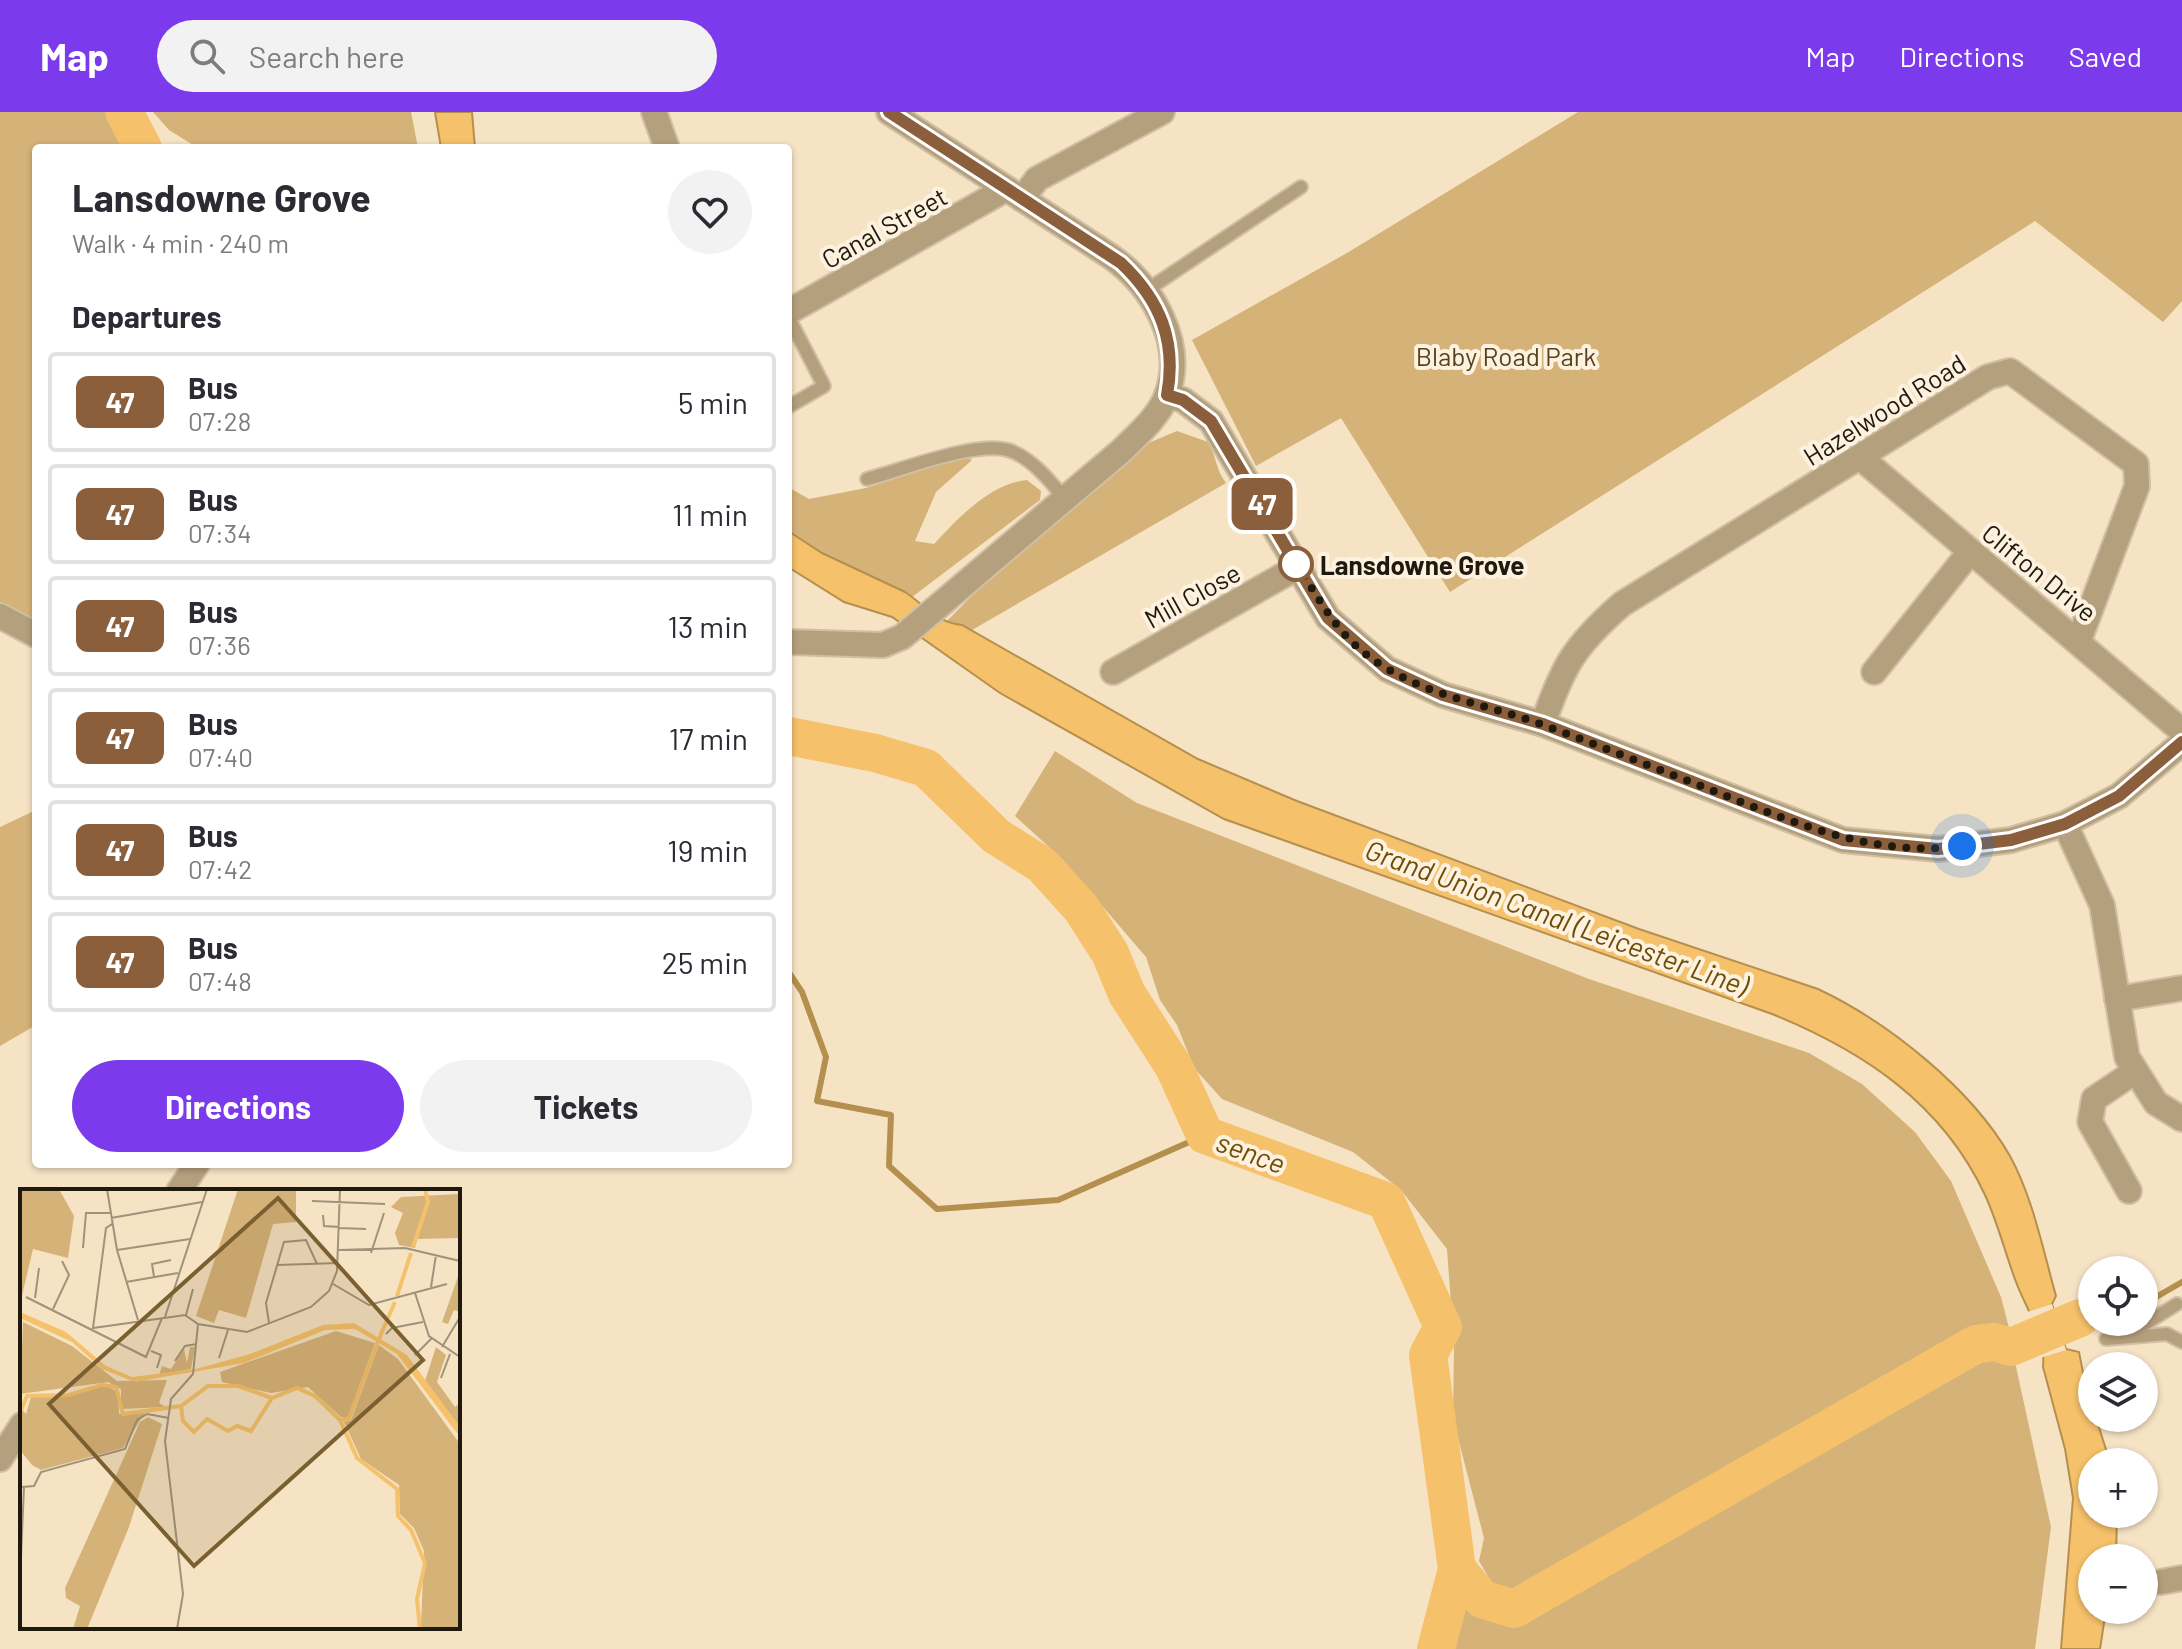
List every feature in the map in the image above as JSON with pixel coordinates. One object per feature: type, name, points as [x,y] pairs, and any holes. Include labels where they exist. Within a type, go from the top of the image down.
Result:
[{"type":"street","points":[[654,112],[666,144]]},
{"type":"street","points":[[792,642],[883,645],[902,637],[1148,424],[1167,395],[1171,361],[1169,339],[1160,311],[1147,290],[1121,263],[889,112]]},
{"type":"street","name":"Canal Street","points":[[792,312],[1162,112]]},
{"type":"street","name":"Hazelwood Road","points":[[1543,724],[1559,675],[1584,637],[1622,604],[1988,377],[2010,371],[2136,464],[2137,486],[2079,640]]},
{"type":"street","points":[[1167,395],[1183,400],[1211,421],[1328,618],[1387,669],[1443,695],[1543,724],[1843,840],[1938,849],[2011,840],[2065,824],[2119,796],[2182,743]]},
{"type":"street","name":"Clifton Drive","points":[[1861,458],[2079,640],[2182,731]]},
{"type":"street","points":[[1874,672],[1970,552]]},
{"type":"street","name":"Mill Close","points":[[1113,672],[1298,567]]},
{"type":"street","points":[[0,616],[32,633]]},
{"type":"street","points":[[2065,824],[2102,905],[2127,1057],[2156,1103],[2182,1119]]},
{"type":"street","points":[[2117,999],[2182,988]]},
{"type":"street","points":[[2129,1191],[2090,1122],[2094,1099],[2134,1072]]},
{"type":"street","points":[[180,1189],[194,1168]]},
{"type":"street","points":[[0,1459],[20,1428]]},
{"type":"lane","points":[[1147,290],[1301,187]]},
{"type":"lane","points":[[792,322],[824,386],[792,405]]},
{"type":"lane","points":[[867,479],[967,452],[996,449],[1023,457],[1065,499]]},
{"type":"lane","points":[[2158,1316],[2177,1304]]},
{"type":"lane","points":[[2158,1335],[2167,1334],[2182,1342]]},
{"type":"lane","points":[[2106,1339],[2137,1336]]},
{"type":"green space","points":[[0,112],[107,112],[131,144],[32,144],[32,621],[0,604]]},
{"type":"green space","points":[[153,112],[411,112],[417,144],[192,144],[169,130]]},
{"type":"green space","name":"Blaby Road Park","points":[[1578,112],[2182,112],[2182,301],[2163,322],[2035,221],[1450,592],[1341,418],[1256,466],[1192,340],[1347,253]]},
{"type":"green space","points":[[1177,431],[1208,442],[1226,483],[972,630],[945,623],[1014,553],[1146,444]]},
{"type":"green space","points":[[966,456],[972,460],[936,492],[915,541],[934,544],[976,503],[1001,488],[1027,480],[1041,491],[1040,500],[912,597],[822,553],[792,534],[792,489],[809,499],[866,488]]},
{"type":"green space","points":[[1055,751],[1137,803],[1589,979],[1809,1053],[1862,1084],[1915,1132],[1951,1181],[2001,1297],[2010,1332],[1970,1333],[1517,1594],[1493,1585],[1479,1561],[1484,1538],[1453,1419],[1454,1344],[1447,1249],[1401,1190],[1353,1152],[1222,1099],[1194,1068],[1177,1025],[1160,1000],[1146,957],[1061,858],[1015,816]]},
{"type":"green space","points":[[32,812],[32,1027],[0,1046],[0,827]]},
{"type":"green space","points":[[1992,1357],[2015,1362],[2051,1527],[2035,1649],[1451,1649],[1468,1599],[1480,1615],[1516,1623]]},
{"type":"water","points":[[435,112],[472,112],[475,144],[440,144]]},
{"type":"water","name":"Grand Union Canal (Leicester Line)","points":[[792,534],[822,553],[905,592],[937,617],[962,625],[1198,759],[1297,801],[1639,929],[1818,989],[1872,1019],[1926,1059],[1973,1106],[2010,1156],[2037,1224],[2056,1296],[2052,1304],[2066,1349],[2079,1352],[2078,1432],[2100,1432],[2106,1448],[2078,1448],[2078,1528],[2117,1528],[2116,1544],[2078,1544],[2078,1624],[2104,1624],[2100,1649],[2061,1649],[2073,1498],[2065,1449],[2043,1367],[2038,1334],[1985,1195],[1967,1162],[1923,1107],[1868,1063],[1772,1014],[1224,819],[1000,693],[892,617],[844,602],[792,570]]},
{"type":"pier","points":[[2052,1304],[2066,1350],[2040,1358],[2027,1312]]},
{"type":"waterway","points":[[124,112],[141,144]]},
{"type":"waterway","name":"sence","points":[[792,737],[875,753],[926,768],[996,836],[1042,865],[1081,908],[1110,953],[1127,994],[1174,1067],[1205,1135],[1386,1201],[1443,1327],[1428,1355],[1457,1569],[1436,1649]]},
{"type":"waterway","name":"sence","points":[[792,977],[802,992],[826,1057],[817,1101],[891,1115],[889,1166],[937,1209],[1058,1200],[1205,1135]]},
{"type":"waterway","points":[[2158,1296],[2182,1282]]},
{"type":"waterway","points":[[1457,1569],[1482,1599],[1514,1609],[1976,1344],[1994,1342],[2011,1347],[2078,1319]]},
{"type":"bus line","name":"47","points":[[889,112],[1121,263],[1143,284],[1160,311],[1169,339],[1171,361],[1167,395],[1183,400],[1211,421],[1234,455],[1328,618],[1356,646],[1387,669],[1443,695],[1543,724],[1843,840],[1938,849],[2011,840],[2065,824],[2119,796],[2182,742]]},
{"type":"place","name":"Lansdowne Grove","points":[[1296,564]]},
{"type":"route","points":[[1296,564],[1328,618],[1356,646],[1387,669],[1443,695],[1543,724],[1843,840],[1938,849],[1962,846]]}]
